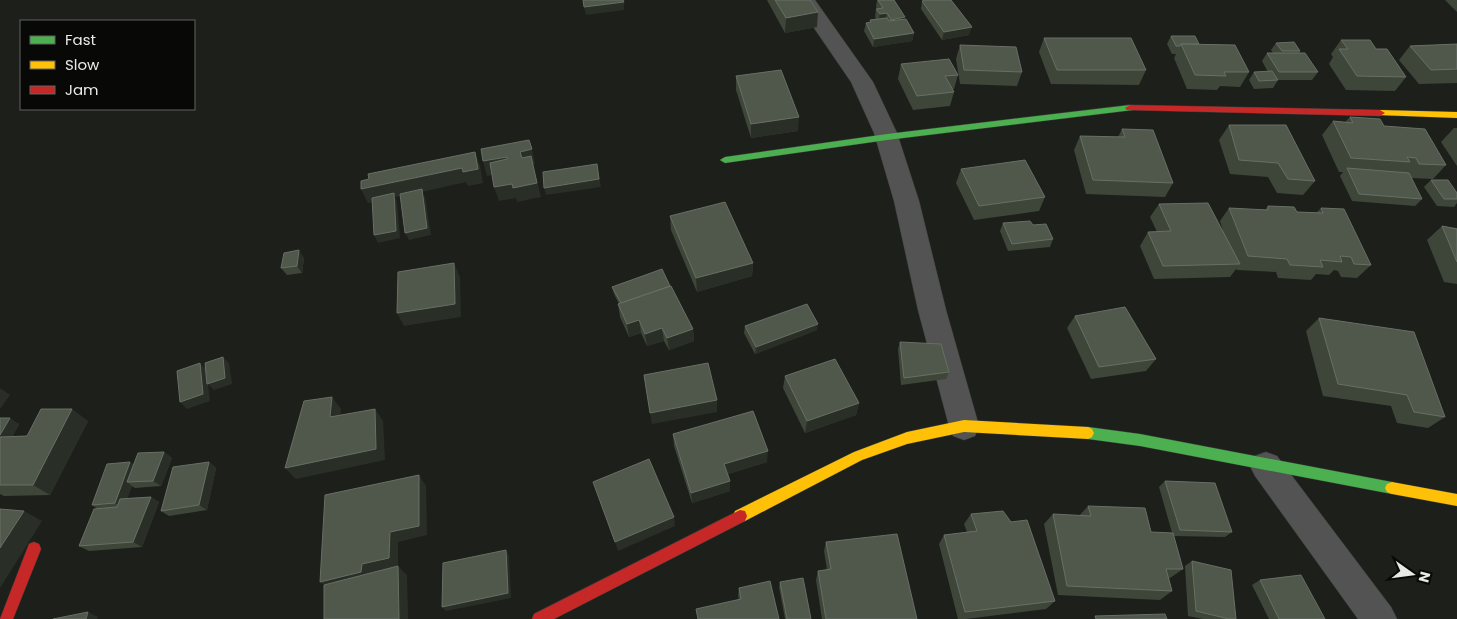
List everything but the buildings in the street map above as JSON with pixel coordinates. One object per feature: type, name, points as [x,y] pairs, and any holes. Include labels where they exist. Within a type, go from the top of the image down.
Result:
[{"type":"street","points":[[805,0],[835,40],[876,110],[887,137],[910,216],[929,297],[964,426]]},
{"type":"street","points":[[725,160],[887,137],[1122,108],[1457,115]]},
{"type":"street","points":[[540,619],[858,456],[907,438],[964,426],[1081,432],[1140,440],[1266,466],[1457,500]]},
{"type":"street","points":[[1266,466],[1379,619]]},
{"type":"street","points":[[6,619],[34,549]]},
{"type":"traffic: fast","points":[[725,160],[887,137],[1130,108]]},
{"type":"traffic: fast","points":[[1088,433],[1140,440],[1392,488]]},
{"type":"traffic: slow","points":[[1380,113],[1457,115]]},
{"type":"traffic: slow","points":[[740,516],[858,456],[907,438],[964,426],[1088,433]]},
{"type":"traffic: slow","points":[[1392,488],[1457,500]]},
{"type":"traffic: jam","points":[[1130,108],[1380,113]]},
{"type":"traffic: jam","points":[[539,619],[740,516]]},
{"type":"traffic: jam","points":[[6,619],[34,549]]}]
